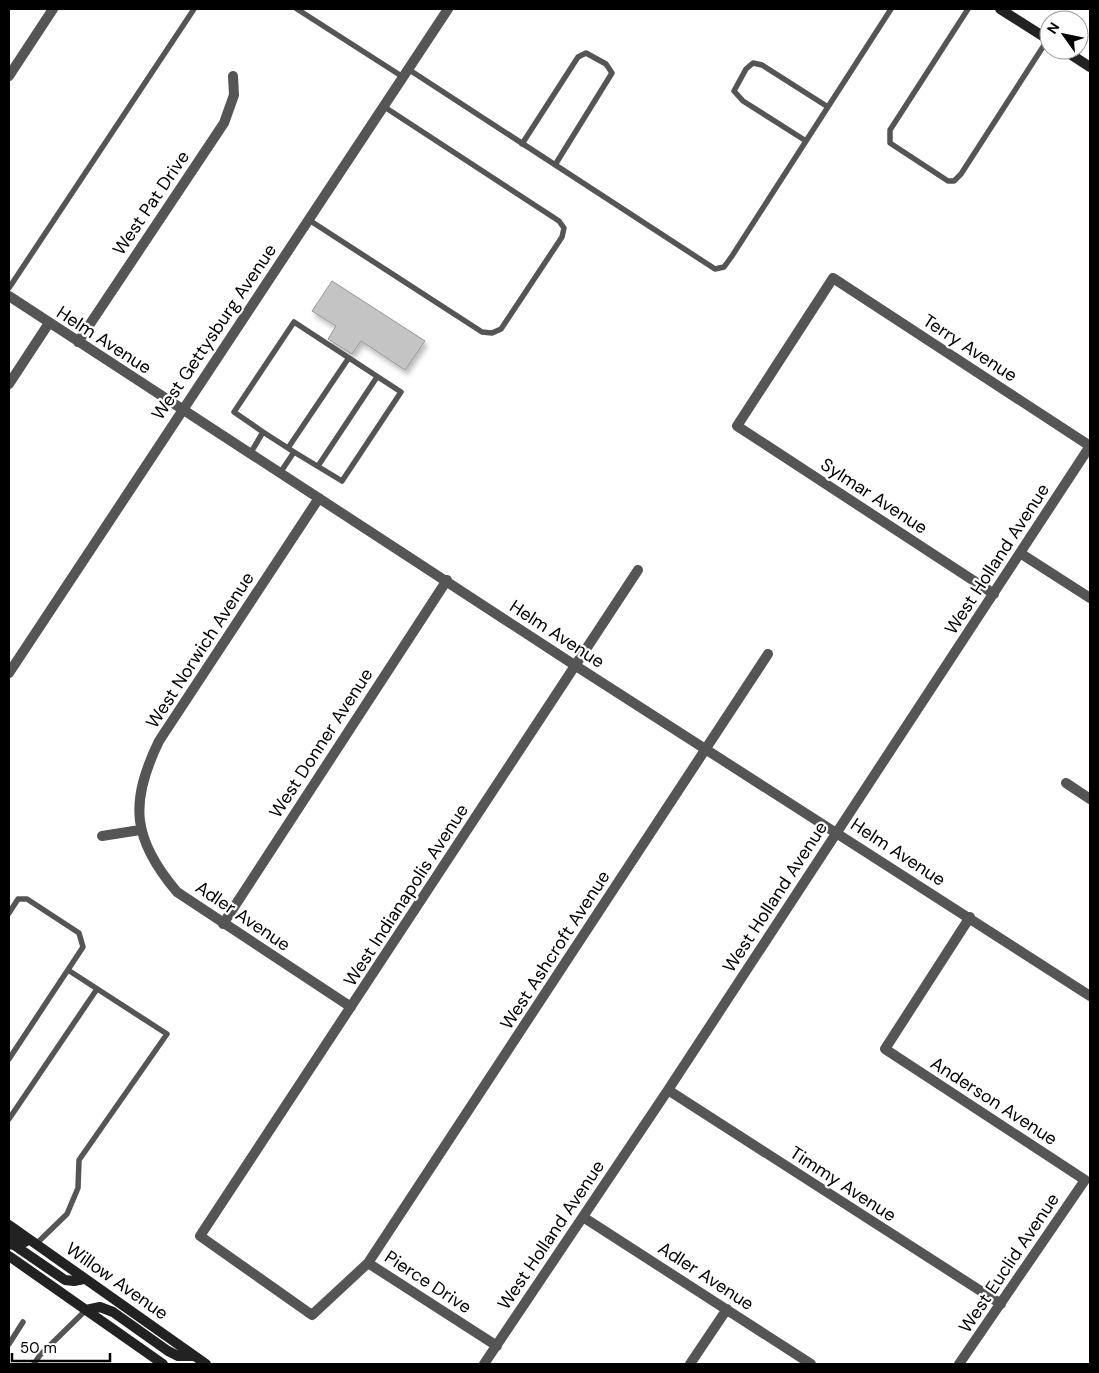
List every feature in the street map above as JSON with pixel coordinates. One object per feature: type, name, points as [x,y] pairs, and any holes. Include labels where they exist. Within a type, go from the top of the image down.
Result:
[{"type":"main road","points":[[1000,9],[1039,34]]},
{"type":"main road","points":[[1079,60],[1090,67]]},
{"type":"main road","name":"Willow Avenue","points":[[9,1225],[206,1364]]},
{"type":"main road","points":[[9,1236],[36,1244]]},
{"type":"main road","points":[[9,1244],[14,1245],[65,1280],[84,1279]]},
{"type":"main road","points":[[9,1256],[163,1364]]},
{"type":"main road","points":[[86,1310],[100,1307],[113,1312],[168,1352],[178,1356],[194,1356]]},
{"type":"street","points":[[9,76],[53,9]]},
{"type":"street","name":"West Gettysburg Avenue","points":[[9,673],[448,9]]},
{"type":"street","name":"West Pat Drive","points":[[78,342],[224,123],[234,95],[233,76]]},
{"type":"street","name":"Sylmar Avenue","points":[[833,278],[737,426],[994,594]]},
{"type":"street","name":"Terry Avenue","points":[[833,278],[1090,446]]},
{"type":"street","name":"Helm Avenue","points":[[9,296],[250,454],[448,580],[576,666],[970,917],[1090,996]]},
{"type":"street","points":[[9,384],[49,323]]},
{"type":"street","name":"West Holland Avenue","points":[[484,1364],[668,1090],[1090,446]]},
{"type":"street","name":"West Norwich Avenue","points":[[140,830],[139,802],[144,771],[158,741],[319,498]]},
{"type":"street","points":[[1020,554],[1090,598]]},
{"type":"street","name":"West Indianapolis Avenue","points":[[312,1315],[200,1236],[638,570]]},
{"type":"street","name":"West Donner Avenue","points":[[223,924],[448,580]]},
{"type":"street","name":"West Ashcroft Avenue","points":[[312,1315],[368,1263],[768,654]]},
{"type":"street","points":[[1066,783],[1090,799]]},
{"type":"street","points":[[102,836],[140,830]]},
{"type":"street","name":"Adler Avenue","points":[[140,830],[150,854],[162,874],[177,892],[351,1007]]},
{"type":"street","name":"Anderson Avenue","points":[[970,917],[885,1049],[1085,1180]]},
{"type":"street","name":"Timmy Avenue","points":[[668,1090],[1001,1304]]},
{"type":"street","name":"West Euclid Avenue","points":[[959,1364],[1085,1180]]},
{"type":"street","name":"Adler Avenue","points":[[583,1217],[811,1364]]},
{"type":"street","name":"Pierce Drive","points":[[368,1263],[496,1346]]},
{"type":"street","points":[[690,1364],[727,1309]]},
{"type":"lane","points":[[9,288],[194,9]]},
{"type":"lane","points":[[297,9],[522,144],[715,269],[724,267],[732,256],[891,9]]},
{"type":"lane","points":[[968,9],[890,130],[890,143],[948,181],[954,181],[961,174],[1039,54]]},
{"type":"lane","points":[[522,144],[578,57],[586,54],[606,64],[612,73],[555,165]]},
{"type":"lane","points":[[806,141],[743,101],[734,91],[746,69],[753,63],[762,65],[828,107]]},
{"type":"lane","points":[[309,220],[482,332],[487,333],[501,329],[562,237],[564,228],[559,221],[384,106]]},
{"type":"lane","points":[[294,322],[377,377],[401,392],[342,481],[234,412],[294,322]]},
{"type":"lane","points":[[288,448],[348,359]]},
{"type":"lane","points":[[318,466],[377,377]]},
{"type":"lane","points":[[250,454],[263,432]]},
{"type":"lane","points":[[280,473],[294,452]]},
{"type":"lane","points":[[9,913],[18,899],[27,899],[79,933],[83,947],[9,1059]]},
{"type":"lane","points":[[36,1244],[66,1214],[78,1188],[80,1160],[167,1034],[68,970]]},
{"type":"lane","points":[[9,1119],[97,988]]},
{"type":"lane","points":[[34,1364],[40,1355],[86,1310]]},
{"type":"lane","points":[[9,1344],[23,1322]]},
{"type":"building","points":[[332,281],[425,341],[405,370],[361,341],[352,354],[328,339],[336,326],[312,311]]}]
